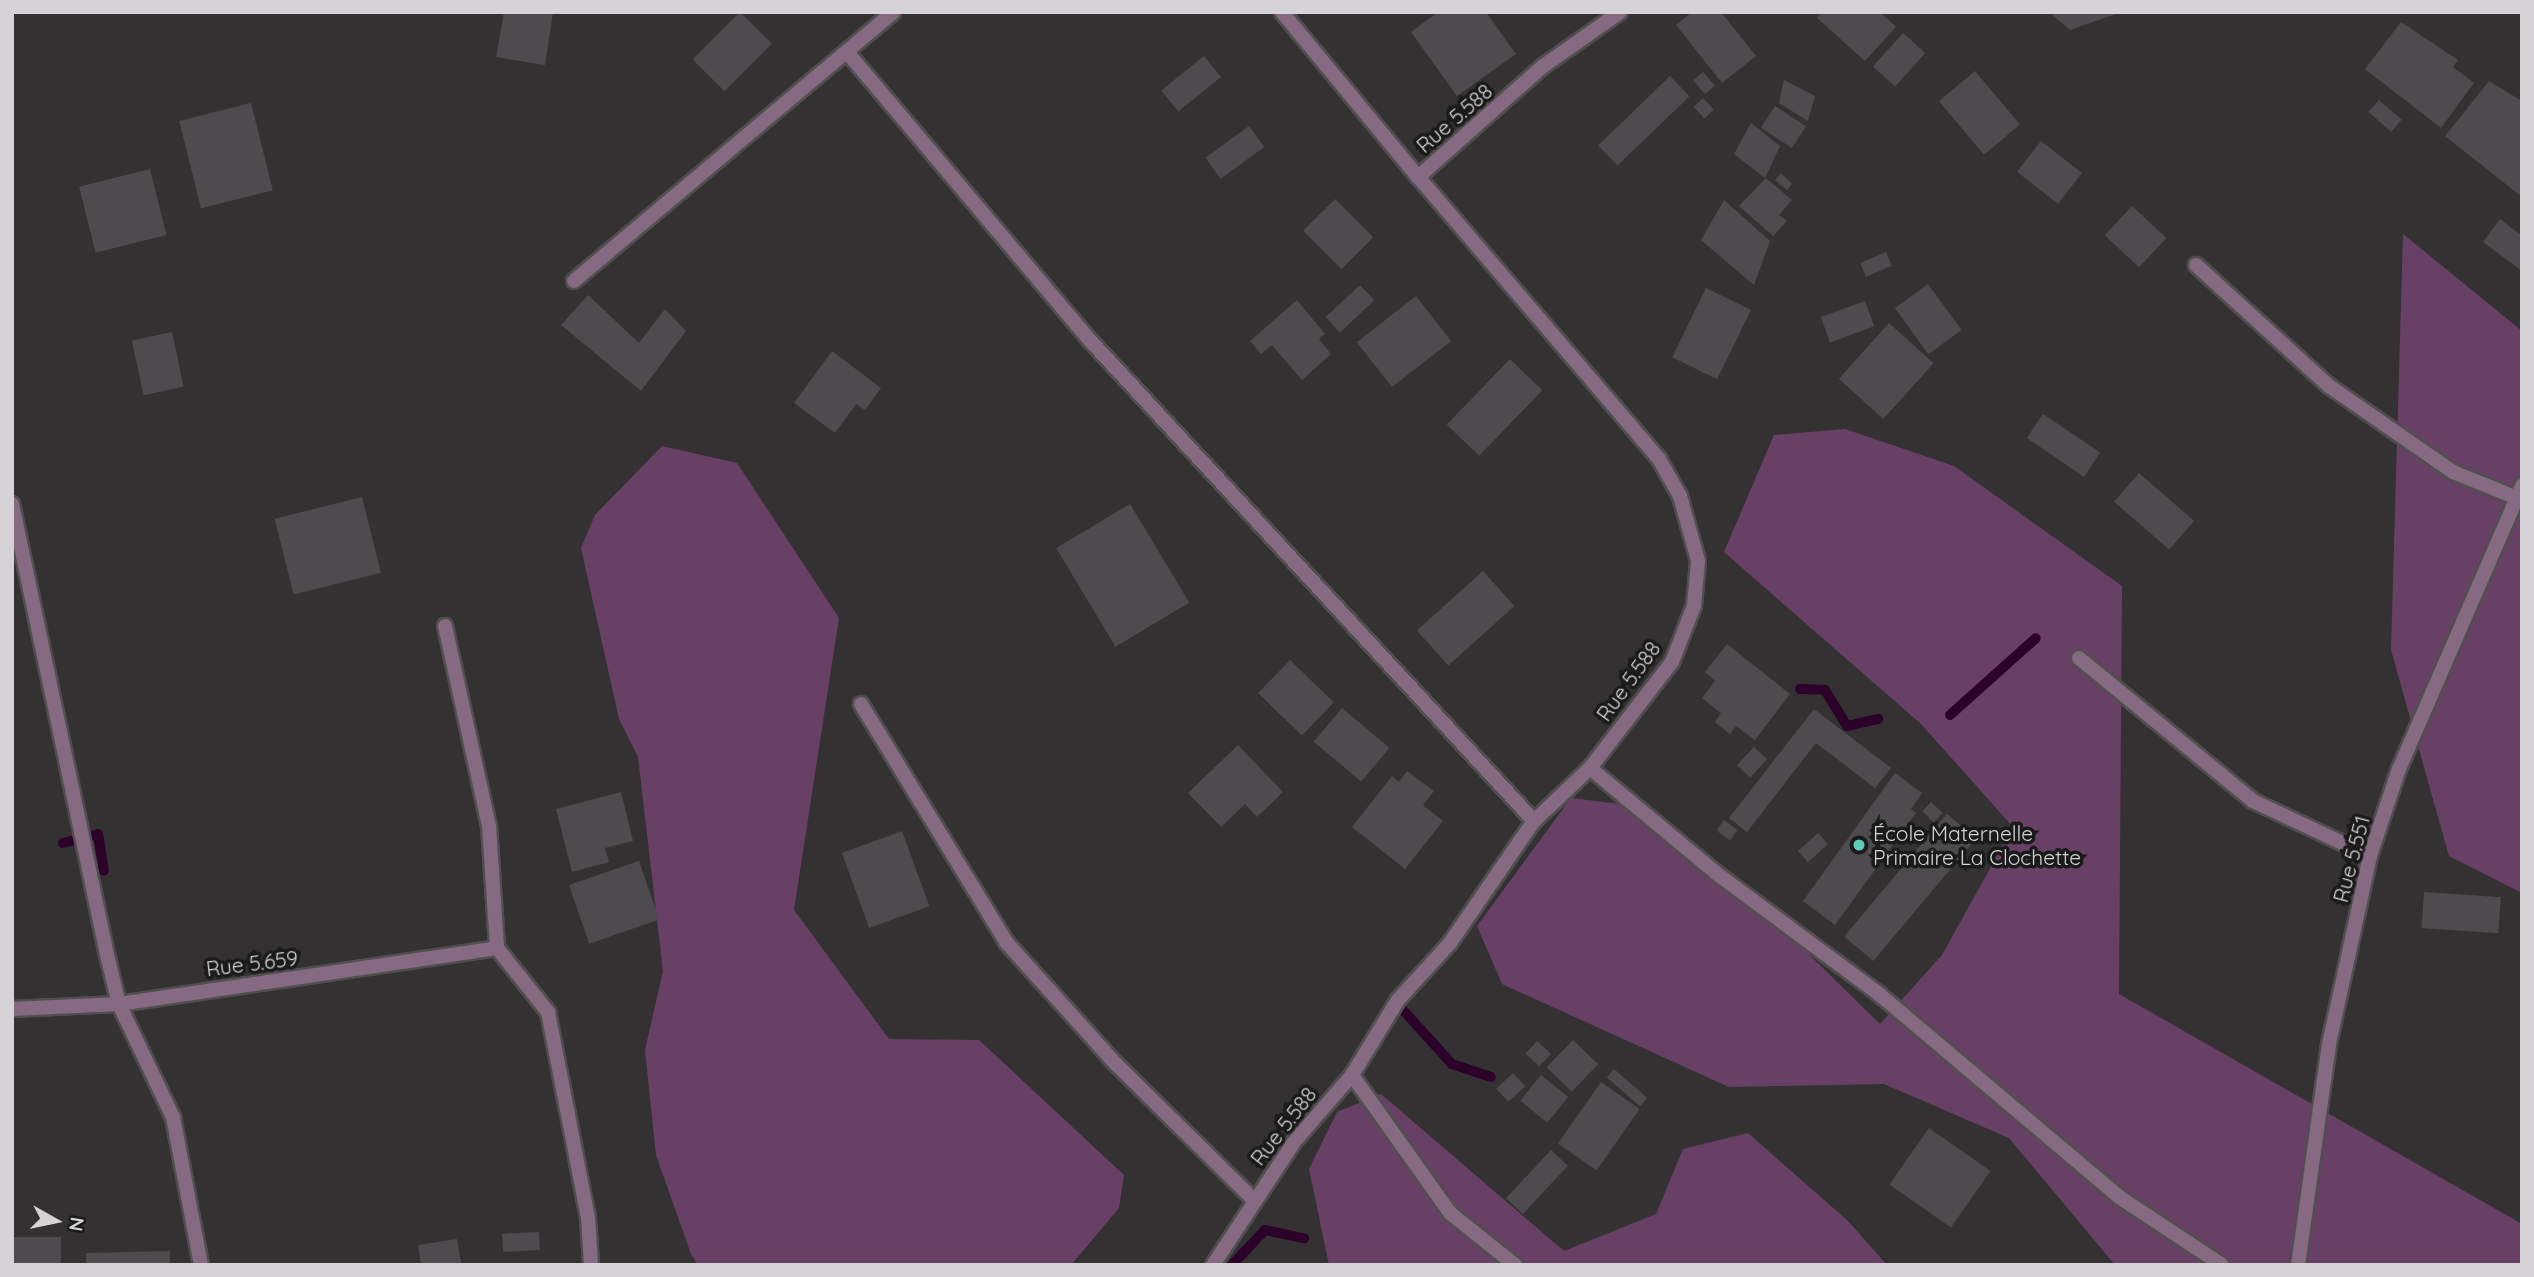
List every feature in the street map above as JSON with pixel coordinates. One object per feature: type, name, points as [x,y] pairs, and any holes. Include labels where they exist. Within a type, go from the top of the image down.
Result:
[{"type":"street","points":[[574,281],[893,12]]},
{"type":"street","points":[[1282,12],[1418,177]]},
{"type":"street","name":"Rue 5.588","points":[[1213,1265],[1253,1199],[1352,1075],[1398,1000],[1450,943],[1534,821],[1590,768],[1672,662],[1694,606],[1698,561],[1691,531],[1659,459],[1418,177],[1542,67],[1620,12]]},
{"type":"street","points":[[847,52],[1096,347],[1534,821]]},
{"type":"street","points":[[2196,265],[2329,386],[2453,472],[2520,495]]},
{"type":"street","name":"Rue 5.551","points":[[2298,1265],[2329,1044],[2370,856],[2399,769],[2520,495]]},
{"type":"street","points":[[12,504],[119,1004],[173,1117],[201,1265]]},
{"type":"street","points":[[445,626],[489,826],[497,948],[548,1012],[588,1218],[591,1265]]},
{"type":"street","points":[[2079,657],[2253,801],[2370,856]]},
{"type":"street","points":[[861,704],[1006,942],[1116,1064],[1253,1199]]},
{"type":"street","points":[[1590,768],[1716,873],[1879,994],[2119,1197],[2222,1265]]},
{"type":"street","name":"Rue 5.659","points":[[12,1009],[119,1004],[497,948]]},
{"type":"street","points":[[1352,1075],[1450,1213],[1515,1265]]},
{"type":"shaded area","points":[[2403,234],[2522,331],[2522,893],[2449,856],[2391,650]]},
{"type":"shaded area","points":[[1845,429],[1954,466],[2122,586],[2119,994],[2522,1224],[2522,1265],[2115,1265],[2009,1138],[1884,1084],[1729,1087],[1502,984],[1477,926],[1571,798],[1646,807],[1731,878],[1880,1024],[1942,955],[2013,827],[1921,724],[1724,552],[1774,435]]},
{"type":"shaded area","points":[[662,446],[737,463],[839,618],[794,910],[889,1039],[979,1040],[1124,1175],[1119,1208],[1071,1265],[698,1265],[691,1254],[656,1155],[645,1050],[663,971],[638,757],[619,719],[581,548],[595,515]]},
{"type":"shaded area","points":[[1381,1094],[1564,1251],[1656,1214],[1683,1149],[1748,1133],[1848,1221],[1887,1265],[1329,1265],[1309,1169],[1337,1112]]},
{"type":"building","points":[[504,12],[553,12],[545,65],[496,57]]},
{"type":"building","points":[[740,12],[772,44],[724,91],[693,59]]},
{"type":"building","points":[[1438,12],[1486,12],[1516,54],[1457,96],[1411,32]]},
{"type":"building","points":[[1692,12],[1721,12],[1756,56],[1722,83],[1676,25]]},
{"type":"building","points":[[1822,12],[1880,12],[1896,27],[1865,61],[1817,18]]},
{"type":"building","points":[[2049,12],[2119,12],[2119,13],[2070,30]]},
{"type":"building","points":[[2401,22],[2458,60],[2453,67],[2474,83],[2441,128],[2365,69]]},
{"type":"building","points":[[1903,33],[1925,53],[1895,87],[1873,66]]},
{"type":"building","points":[[1204,56],[1221,77],[1178,112],[1161,91]]},
{"type":"building","points":[[1975,71],[2020,125],[1984,155],[1939,101]]},
{"type":"building","points":[[1703,72],[1715,86],[1705,94],[1693,81]]},
{"type":"building","points":[[1670,76],[1689,96],[1618,166],[1598,145]]},
{"type":"building","points":[[1784,80],[1815,96],[1808,121],[1779,103]]},
{"type":"building","points":[[2489,81],[2522,101],[2522,197],[2445,136]]},
{"type":"building","points":[[1703,98],[1714,110],[1704,119],[1693,107]]},
{"type":"building","points":[[2379,100],[2402,120],[2391,132],[2369,112]]},
{"type":"building","points":[[251,103],[273,190],[201,208],[179,121]]},
{"type":"building","points":[[1775,106],[1806,126],[1792,148],[1761,128]]},
{"type":"building","points":[[1751,123],[1780,146],[1765,178],[1734,154]]},
{"type":"building","points":[[1249,126],[1264,147],[1221,179],[1205,158]]},
{"type":"building","points":[[2041,141],[2082,173],[2058,204],[2017,172]]},
{"type":"building","points":[[150,169],[166,235],[96,253],[79,187]]},
{"type":"building","points":[[1781,173],[1792,184],[1787,190],[1775,180]]},
{"type":"building","points":[[1766,178],[1792,200],[1779,215],[1787,221],[1773,236],[1739,206]]},
{"type":"building","points":[[1335,199],[1373,237],[1341,269],[1303,231]]},
{"type":"building","points":[[1724,200],[1770,241],[1754,285],[1701,240]]},
{"type":"building","points":[[2132,206],[2166,238],[2139,267],[2105,235]]},
{"type":"building","points":[[2500,219],[2522,236],[2522,271],[2483,242]]},
{"type":"building","points":[[1886,252],[1892,266],[1866,277],[1860,263]]},
{"type":"building","points":[[1928,284],[1962,330],[1928,354],[1895,308]]},
{"type":"building","points":[[1360,285],[1374,300],[1340,332],[1326,317]]},
{"type":"building","points":[[1706,288],[1751,310],[1717,379],[1672,357]]},
{"type":"building","points":[[588,295],[639,343],[665,309],[686,331],[641,391],[561,325]]},
{"type":"building","points":[[1416,296],[1451,341],[1392,387],[1357,342]]},
{"type":"building","points":[[1297,300],[1325,334],[1319,339],[1331,354],[1302,380],[1272,345],[1261,354],[1250,341]]},
{"type":"building","points":[[1865,301],[1874,326],[1830,342],[1821,317]]},
{"type":"building","points":[[1889,323],[1934,363],[1883,419],[1839,379]]},
{"type":"building","points":[[172,332],[184,387],[144,395],[132,341]]},
{"type":"building","points":[[832,351],[881,388],[865,410],[856,404],[835,433],[794,403]]},
{"type":"building","points":[[1510,359],[1542,390],[1479,456],[1447,424]]},
{"type":"building","points":[[2043,414],[2100,453],[2084,477],[2027,438]]},
{"type":"building","points":[[2139,473],[2194,521],[2169,550],[2114,502]]},
{"type":"building","points":[[362,497],[381,573],[294,594],[275,519]]},
{"type":"building","points":[[1130,504],[1189,603],[1116,647],[1056,548]]},
{"type":"building","points":[[1483,571],[1514,606],[1448,665],[1417,631]]},
{"type":"building","points":[[1727,644],[1790,694],[1755,740],[1736,726],[1730,734],[1715,722],[1721,713],[1702,698],[1715,681],[1705,672]]},
{"type":"building","points":[[1290,660],[1334,702],[1302,735],[1258,693]]},
{"type":"building","points":[[1342,708],[1389,748],[1361,782],[1314,742]]},
{"type":"building","points":[[1814,709],[1891,768],[1875,788],[1816,743],[1747,832],[1729,818]]},
{"type":"building","points":[[1238,745],[1283,792],[1257,817],[1245,804],[1221,827],[1188,793]]},
{"type":"building","points":[[1754,747],[1767,759],[1750,778],[1737,765]]},
{"type":"building","points":[[1407,771],[1434,791],[1423,805],[1443,821],[1405,869],[1352,827],[1392,776],[1399,782]]},
{"type":"building","points":[[1895,773],[1922,793],[1911,809],[1916,813],[1835,925],[1803,901]]},
{"type":"building","points":[[621,792],[633,841],[605,848],[609,862],[572,872],[556,809]]},
{"type":"building","points":[[1931,802],[1943,813],[1934,822],[1922,812]]},
{"type":"building","points":[[1947,814],[1976,838],[1873,961],[1844,937]]},
{"type":"building","points":[[1724,820],[1738,830],[1730,841],[1716,831]]},
{"type":"building","points":[[902,831],[929,906],[869,928],[842,853]]},
{"type":"building","points":[[1818,833],[1828,844],[1808,862],[1798,851]]},
{"type":"building","points":[[639,861],[659,920],[589,944],[569,885]]},
{"type":"building","points":[[2424,892],[2501,897],[2498,933],[2421,928]]},
{"type":"building","points":[[1573,1040],[1598,1064],[1572,1092],[1547,1067]]},
{"type":"building","points":[[1537,1041],[1551,1054],[1539,1066],[1525,1053]]},
{"type":"building","points":[[1614,1069],[1647,1098],[1640,1106],[1607,1077]]},
{"type":"building","points":[[1513,1073],[1525,1086],[1508,1102],[1496,1089]]},
{"type":"building","points":[[1541,1075],[1568,1097],[1547,1123],[1520,1101]]},
{"type":"building","points":[[1601,1082],[1640,1109],[1596,1170],[1558,1143]]},
{"type":"building","points":[[1929,1128],[1990,1171],[1951,1228],[1889,1185]]},
{"type":"building","points":[[1551,1150],[1568,1166],[1523,1214],[1506,1198]]},
{"type":"building","points":[[539,1232],[540,1250],[503,1252],[502,1234]]},
{"type":"building","points":[[12,1237],[61,1237],[61,1265],[12,1265]]},
{"type":"building","points":[[457,1239],[461,1263],[421,1265],[418,1245]]},
{"type":"building","points":[[170,1251],[170,1265],[86,1265],[86,1253]]},
{"type":"waterway","points":[[1950,715],[2036,638]]},
{"type":"waterway","points":[[1800,689],[1825,690],[1847,726],[1878,719]]},
{"type":"waterway","points":[[63,843],[98,834],[104,871]]},
{"type":"waterway","points":[[1403,1010],[1452,1064],[1491,1077]]},
{"type":"waterway","points":[[1232,1265],[1265,1230],[1304,1238]]},
{"type":"place","name":"École Maternelle Primaire La Clochette","points":[[1859,845]]}]
